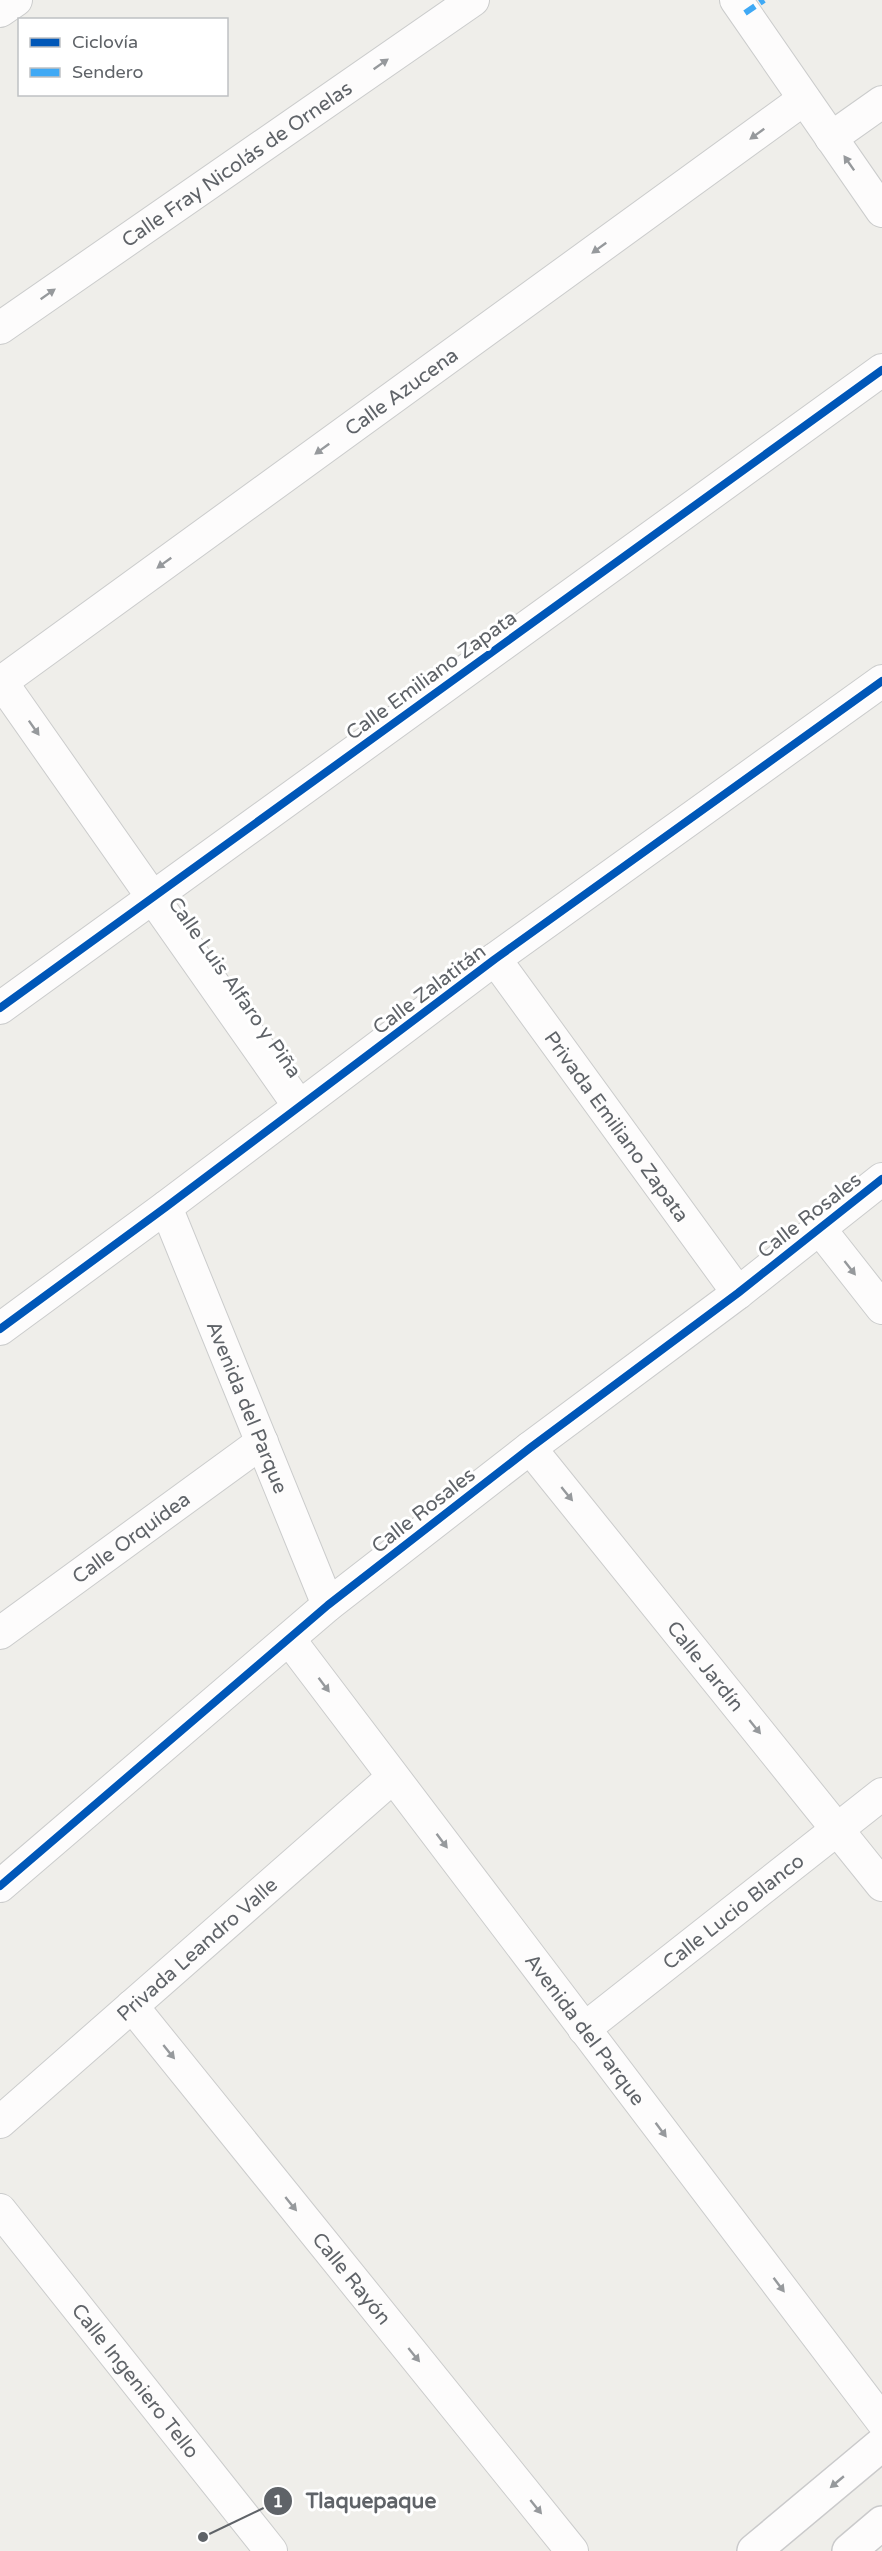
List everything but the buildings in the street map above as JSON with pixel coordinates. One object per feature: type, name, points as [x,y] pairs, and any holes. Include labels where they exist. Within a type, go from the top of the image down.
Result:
[{"type":"street","points":[[0,11],[16,0]]},
{"type":"street","name":"Calle Fray Nicolás de Ornelas","points":[[0,328],[473,0]]},
{"type":"street","points":[[748,4],[804,99],[882,211]]},
{"type":"street","name":"Calle Azucena","points":[[0,681],[804,99]]},
{"type":"street","points":[[831,138],[882,102]]},
{"type":"street","name":"Calle Emiliano Zapata","points":[[0,1008],[882,370]]},
{"type":"street","name":"Calle Luis Alfaro y Piña","points":[[0,681],[299,1106]]},
{"type":"street","name":"Calle Zalatitán","points":[[0,1329],[495,959],[882,681]]},
{"type":"street","name":"Privada Emiliano Zapata","points":[[495,959],[738,1293]]},
{"type":"street","name":"Calle Rosales","points":[[0,1886],[328,1605],[530,1448],[738,1293],[882,1179]]},
{"type":"street","name":"Avenida del Parque","points":[[166,1207],[328,1605]]},
{"type":"street","points":[[819,1228],[882,1308]]},
{"type":"street","name":"Calle Orquídea","points":[[0,1633],[262,1442]]},
{"type":"street","name":"Calle Jardín","points":[[530,1448],[882,1885]]},
{"type":"street","name":"Avenida del Parque","points":[[289,1639],[882,2421]]},
{"type":"street","name":"Privada Leandro Valle","points":[[0,2122],[393,1777]]},
{"type":"street","name":"Calle Lucio Blanco","points":[[584,2029],[882,1794]]},
{"type":"street","name":"Calle Rayón","points":[[132,2006],[572,2551]]},
{"type":"street","name":"Calle Ingeniero Tello","points":[[0,2210],[271,2551]]},
{"type":"street","points":[[754,2551],[882,2444]]},
{"type":"street","points":[[849,2551],[882,2523]]},
{"type":"marked path","points":[[745,13],[764,0]]},
{"type":"cycle path","points":[[0,1008],[882,370]]},
{"type":"cycle path","points":[[0,1329],[495,959],[882,681]]},
{"type":"cycle path","points":[[0,1886],[328,1605],[530,1448],[738,1293],[882,1179]]},
{"type":"place","name":"Tlaquepaque","points":[[203,2537]]}]
